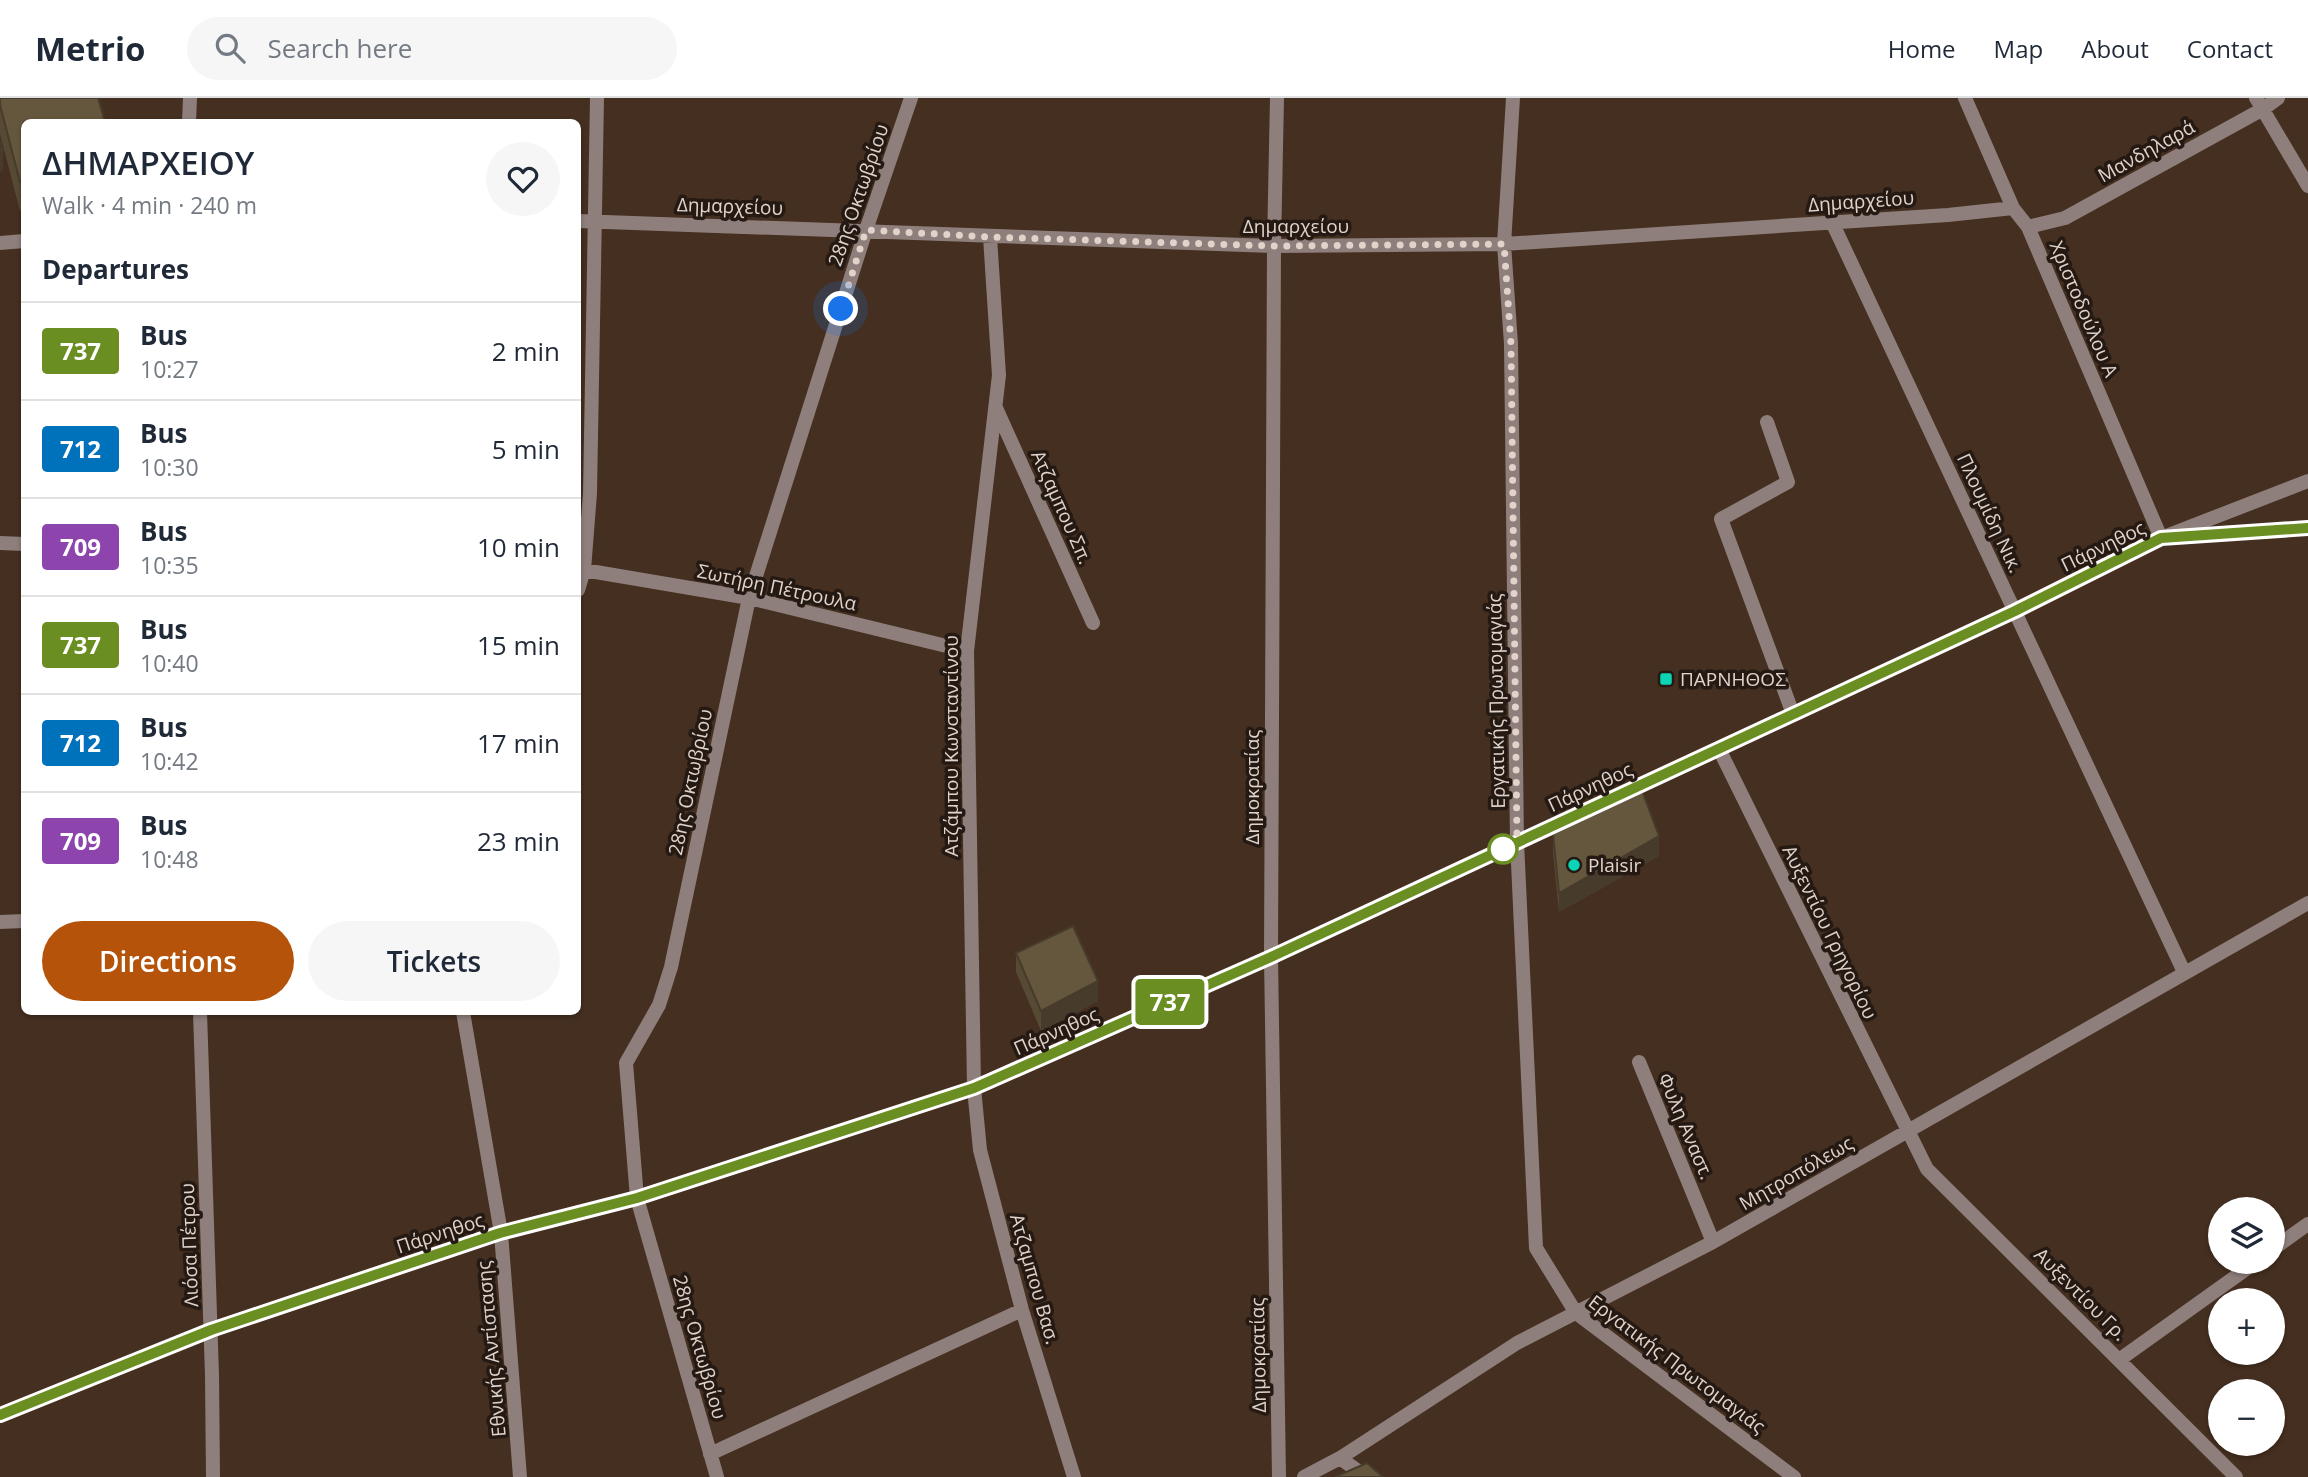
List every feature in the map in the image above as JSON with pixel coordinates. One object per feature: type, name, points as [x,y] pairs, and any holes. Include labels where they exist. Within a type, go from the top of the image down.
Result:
[{"type":"street","points":[[189,119],[190,98]]},
{"type":"street","points":[[581,570],[590,493],[597,98]]},
{"type":"street","name":"28ης Οκτωβρίου","points":[[717,1477],[637,1198],[626,1063],[659,1005],[671,967],[749,598],[866,230],[911,98]]},
{"type":"street","name":"Δημοκρατίας","points":[[1277,98],[1271,957],[1279,1477]]},
{"type":"street","name":"Εργατικής Πρωτομαγιάς","points":[[1513,98],[1504,244],[1511,344],[1517,842],[1536,1248],[1576,1313],[1794,1477]]},
{"type":"street","name":"Χριστοδούλου Α","points":[[1965,98],[2013,208],[2028,227],[2161,538]]},
{"type":"street","name":"Μανδηλαρά","points":[[2028,227],[2065,218],[2260,103],[2278,98]]},
{"type":"street","points":[[2260,103],[2308,186]]},
{"type":"street","name":"Δημαρχείου","points":[[581,221],[1274,246],[1504,244],[2013,208]]},
{"type":"street","name":"Πλουμίδη Νικ.","points":[[1832,222],[2184,972]]},
{"type":"street","name":"Ατζάμπου Κωνσταντίνου","points":[[974,1088],[967,651],[999,375],[990,237]]},
{"type":"street","points":[[0,243],[21,241]]},
{"type":"street","name":"Ατζαμπου Σπ.","points":[[995,407],[1093,623]]},
{"type":"street","points":[[1767,422],[1788,482],[1721,519],[1793,714]]},
{"type":"street","name":"Πάρνηθος","points":[[0,1415],[211,1330],[500,1233],[637,1198],[974,1088],[1271,957],[2015,611],[2161,538],[2308,481]]},
{"type":"street","points":[[2161,538],[2308,528]]},
{"type":"street","points":[[0,543],[21,544]]},
{"type":"street","name":"Σωτήρη Πέτρουλα","points":[[581,570],[749,598],[967,651]]},
{"type":"street","name":"Αυξεντίου Γρηγορίου","points":[[1719,748],[1908,1132]]},
{"type":"street","name":"Μητροπόλεως","points":[[1304,1477],[1340,1458],[1517,1343],[1713,1242],[2308,903]]},
{"type":"street","points":[[0,922],[21,921]]},
{"type":"street","name":"Λιόσα Πέτρου","points":[[200,1015],[211,1330],[213,1477]]},
{"type":"street","name":"Εθνικής Αντίστασης","points":[[464,1015],[500,1233],[520,1477]]},
{"type":"street","name":"Φυλη Αναστ.","points":[[1639,1062],[1713,1242]]},
{"type":"street","name":"Ατζαμπου Βασ.","points":[[974,1088],[980,1150],[1022,1310],[1074,1477]]},
{"type":"street","name":"Αυξεντίου Γρ.","points":[[1908,1132],[1927,1169],[2236,1477]]},
{"type":"street","points":[[2285,1240],[2308,1224]]},
{"type":"street","points":[[2119,1360],[2239,1274]]},
{"type":"street","points":[[710,1454],[1022,1310]]},
{"type":"street","points":[[1340,1458],[1366,1477]]},
{"type":"building","points":[[0,98],[98,98],[104,119],[21,119],[21,182]]},
{"type":"building","points":[[1641,788],[1659,836],[1559,893],[1553,834]]},
{"type":"building","points":[[1073,926],[1098,981],[1041,1011],[1016,953]]},
{"type":"building","points":[[1367,1463],[1383,1477],[1335,1477]]},
{"type":"bus line","name":"737","points":[[0,1415],[211,1330],[500,1233],[637,1198],[974,1088],[1271,957],[2015,611],[2161,538],[2308,528]]},
{"type":"place","name":"ΠΑΡΝΗΘΟΣ","points":[[1666,679]]},
{"type":"place","name":"Plaisir","points":[[1574,865]]},
{"type":"route","points":[[841,309],[866,230],[990,237],[1274,246],[1504,244],[1511,344],[1517,842],[1503,849]]}]
